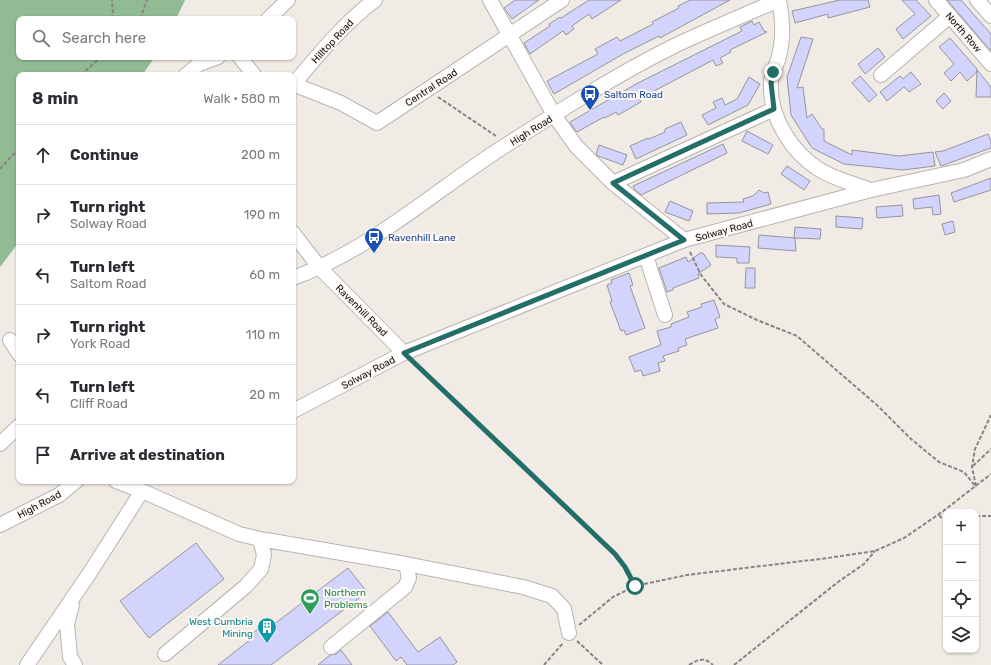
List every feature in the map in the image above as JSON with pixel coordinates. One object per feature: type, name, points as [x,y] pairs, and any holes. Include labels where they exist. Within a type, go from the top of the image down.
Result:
[{"type":"street","points":[[271,16],[288,0]]},
{"type":"street","name":"Hilltop Road","points":[[296,81],[345,26],[375,0]]},
{"type":"street","points":[[490,0],[554,115],[576,146],[613,183],[684,240]]},
{"type":"street","name":"Central Road","points":[[296,86],[342,103],[377,123],[562,0]]},
{"type":"street","points":[[779,0],[783,22],[783,35],[771,83],[774,109],[778,120],[790,143],[808,161],[833,177],[871,190]]},
{"type":"street","name":"High Road","points":[[296,277],[320,268],[395,224],[498,150],[612,80],[674,46],[779,0]]},
{"type":"street","name":"North Row","points":[[936,0],[991,64]]},
{"type":"street","points":[[977,0],[991,16]]},
{"type":"street","points":[[881,75],[950,16]]},
{"type":"street","points":[[190,72],[199,64],[210,60]]},
{"type":"street","points":[[242,60],[252,72]]},
{"type":"street","points":[[613,183],[774,109]]},
{"type":"street","name":"Solway Road","points":[[296,409],[404,353],[684,240],[871,190],[964,170],[991,159]]},
{"type":"street","points":[[296,237],[320,268]]},
{"type":"street","points":[[646,256],[665,315]]},
{"type":"street","name":"Ravenhill Road","points":[[320,268],[404,353]]},
{"type":"street","points":[[10,340],[16,349]]},
{"type":"street","points":[[0,444],[16,429]]},
{"type":"street","name":"High Road","points":[[0,525],[59,495],[72,484]]},
{"type":"street","points":[[124,484],[238,534],[406,564],[523,587],[552,596],[564,609],[569,633]]},
{"type":"street","points":[[27,665],[75,595],[142,491]]},
{"type":"street","points":[[166,654],[246,586],[261,569],[264,556],[260,539]]},
{"type":"street","points":[[331,647],[405,587],[409,578],[406,564]]},
{"type":"street","points":[[75,595],[67,624],[70,657],[75,665]]},
{"type":"path","points":[[112,0],[112,16]]},
{"type":"path","points":[[141,16],[147,0]]},
{"type":"path","points":[[84,72],[98,60]]},
{"type":"path","points":[[436,95],[496,136]]},
{"type":"path","points":[[0,169],[16,151]]},
{"type":"path","points":[[684,240],[701,275],[724,304],[757,320],[797,336],[878,406],[911,439],[939,462],[964,472],[976,487]]},
{"type":"path","points":[[404,353],[615,554],[625,567],[635,586]]},
{"type":"path","points":[[976,487],[972,466],[975,449],[991,415]]},
{"type":"path","points":[[972,466],[991,449]]},
{"type":"path","points":[[544,665],[558,650],[569,633],[613,597],[635,586],[687,575],[875,551],[904,538],[976,487],[991,474]]},
{"type":"path","points":[[939,514],[943,519]]},
{"type":"path","points":[[979,516],[991,516]]},
{"type":"path","points":[[734,665],[838,582],[864,564],[875,551]]},
{"type":"path","points":[[569,633],[604,665]]},
{"type":"path","points":[[689,665],[698,660],[704,659],[713,665]]},
{"type":"green space","points":[[0,0],[185,0],[177,16],[16,16],[16,60],[153,60],[144,72],[16,72],[16,246],[0,267]]},
{"type":"building","points":[[515,0],[539,0],[512,19],[504,8]]},
{"type":"building","points":[[589,0],[621,0],[592,19],[589,14],[572,26],[574,29],[566,35],[563,31],[530,54],[524,43],[550,26],[549,24]]},
{"type":"building","points":[[690,0],[730,0],[660,38],[659,36],[623,54],[554,94],[547,81],[598,54],[595,49],[617,37],[620,41],[653,24],[652,22],[679,8],[678,6]]},
{"type":"building","points":[[840,0],[868,0],[870,7],[828,18],[828,14],[795,23],[792,11]]},
{"type":"building","points":[[902,0],[916,0],[931,16],[903,39],[896,29],[915,14]]},
{"type":"building","points":[[947,0],[961,0],[991,34],[991,51]]},
{"type":"building","points":[[752,21],[754,25],[759,22],[764,31],[767,32],[730,50],[731,52],[720,58],[723,63],[716,66],[713,60],[639,99],[641,102],[618,115],[616,112],[577,132],[570,122],[636,84],[742,31],[740,27]]},
{"type":"building","points":[[801,37],[813,39],[797,88],[803,87],[807,118],[812,114],[822,129],[824,129],[824,141],[852,155],[852,150],[899,156],[933,152],[935,166],[903,170],[844,164],[812,148],[791,115],[787,77]]},
{"type":"building","points":[[950,38],[977,69],[977,72],[967,81],[960,72],[951,81],[944,73],[954,64],[939,47]]},
{"type":"building","points":[[878,48],[885,57],[865,74],[858,64]]},
{"type":"building","points":[[977,70],[991,87],[991,97],[976,97]]},
{"type":"building","points":[[911,72],[921,84],[909,92],[904,87],[887,101],[880,92],[900,76],[903,79]]},
{"type":"building","points":[[860,76],[877,95],[869,102],[852,83]]},
{"type":"building","points":[[749,77],[760,84],[748,105],[708,125],[702,115],[716,108],[713,102],[722,98],[725,105],[737,99]]},
{"type":"building","points":[[944,93],[951,101],[943,109],[936,101]]},
{"type":"building","points":[[681,122],[687,135],[636,159],[630,146],[665,132],[665,129]]},
{"type":"building","points":[[747,131],[773,145],[768,154],[742,141]]},
{"type":"building","points":[[988,134],[991,141],[991,148],[941,166],[935,152],[943,151]]},
{"type":"building","points":[[723,144],[727,153],[641,195],[633,186]]},
{"type":"building","points":[[599,145],[627,155],[623,165],[598,156],[596,154]]},
{"type":"building","points":[[787,166],[810,181],[804,190],[781,174]]},
{"type":"building","points":[[991,178],[991,190],[954,202],[951,193]]},
{"type":"building","points":[[759,190],[764,193],[768,192],[771,204],[739,213],[707,214],[707,203],[744,202],[743,199],[753,196]]},
{"type":"building","points":[[939,195],[941,214],[933,215],[932,207],[914,209],[913,199]]},
{"type":"building","points":[[670,201],[693,211],[689,221],[665,212]]},
{"type":"building","points":[[902,205],[903,216],[877,218],[876,207]]},
{"type":"building","points":[[836,216],[863,218],[862,229],[836,227]]},
{"type":"building","points":[[953,221],[955,232],[945,235],[942,224]]},
{"type":"building","points":[[795,227],[821,229],[820,239],[794,238]]},
{"type":"building","points":[[759,235],[795,238],[796,251],[758,248]]},
{"type":"building","points":[[716,245],[750,247],[749,263],[737,263],[737,258],[716,257]]},
{"type":"building","points":[[700,253],[703,253],[711,265],[698,274],[699,278],[673,288],[673,290],[667,292],[659,268],[686,257],[688,262]]},
{"type":"building","points":[[746,268],[755,268],[755,288],[745,288]]},
{"type":"building","points":[[629,273],[633,285],[630,286],[645,328],[626,335],[624,330],[621,331],[610,302],[612,301],[607,285],[612,283],[611,280]]},
{"type":"building","points":[[714,300],[720,317],[715,319],[718,328],[685,339],[687,345],[678,348],[679,351],[663,356],[665,361],[658,363],[660,371],[643,376],[641,370],[635,372],[629,357],[661,345],[657,331],[671,327],[671,324],[689,317],[687,312],[702,307],[701,304]]},
{"type":"building","points":[[196,543],[224,579],[149,638],[120,601]]},
{"type":"building","points":[[348,568],[367,592],[271,665],[218,665],[251,639],[249,636],[270,620],[273,625]]},
{"type":"building","points":[[388,612],[418,652],[440,637],[457,662],[453,665],[407,665],[401,657],[396,661],[370,626]]},
{"type":"building","points":[[341,650],[352,665],[318,665],[330,655],[336,654]]},
{"type":"place","name":"Saltom Road","points":[[590,111]]},
{"type":"place","name":"Ravenhill Lane","points":[[374,254]]},
{"type":"place","name":"Northern Problems","points":[[310,615]]},
{"type":"place","name":"West Cumbria Mining","points":[[267,644]]},
{"type":"route","points":[[635,586],[625,567],[615,554],[404,353],[684,240],[613,183],[774,109],[771,94],[773,72]]}]
